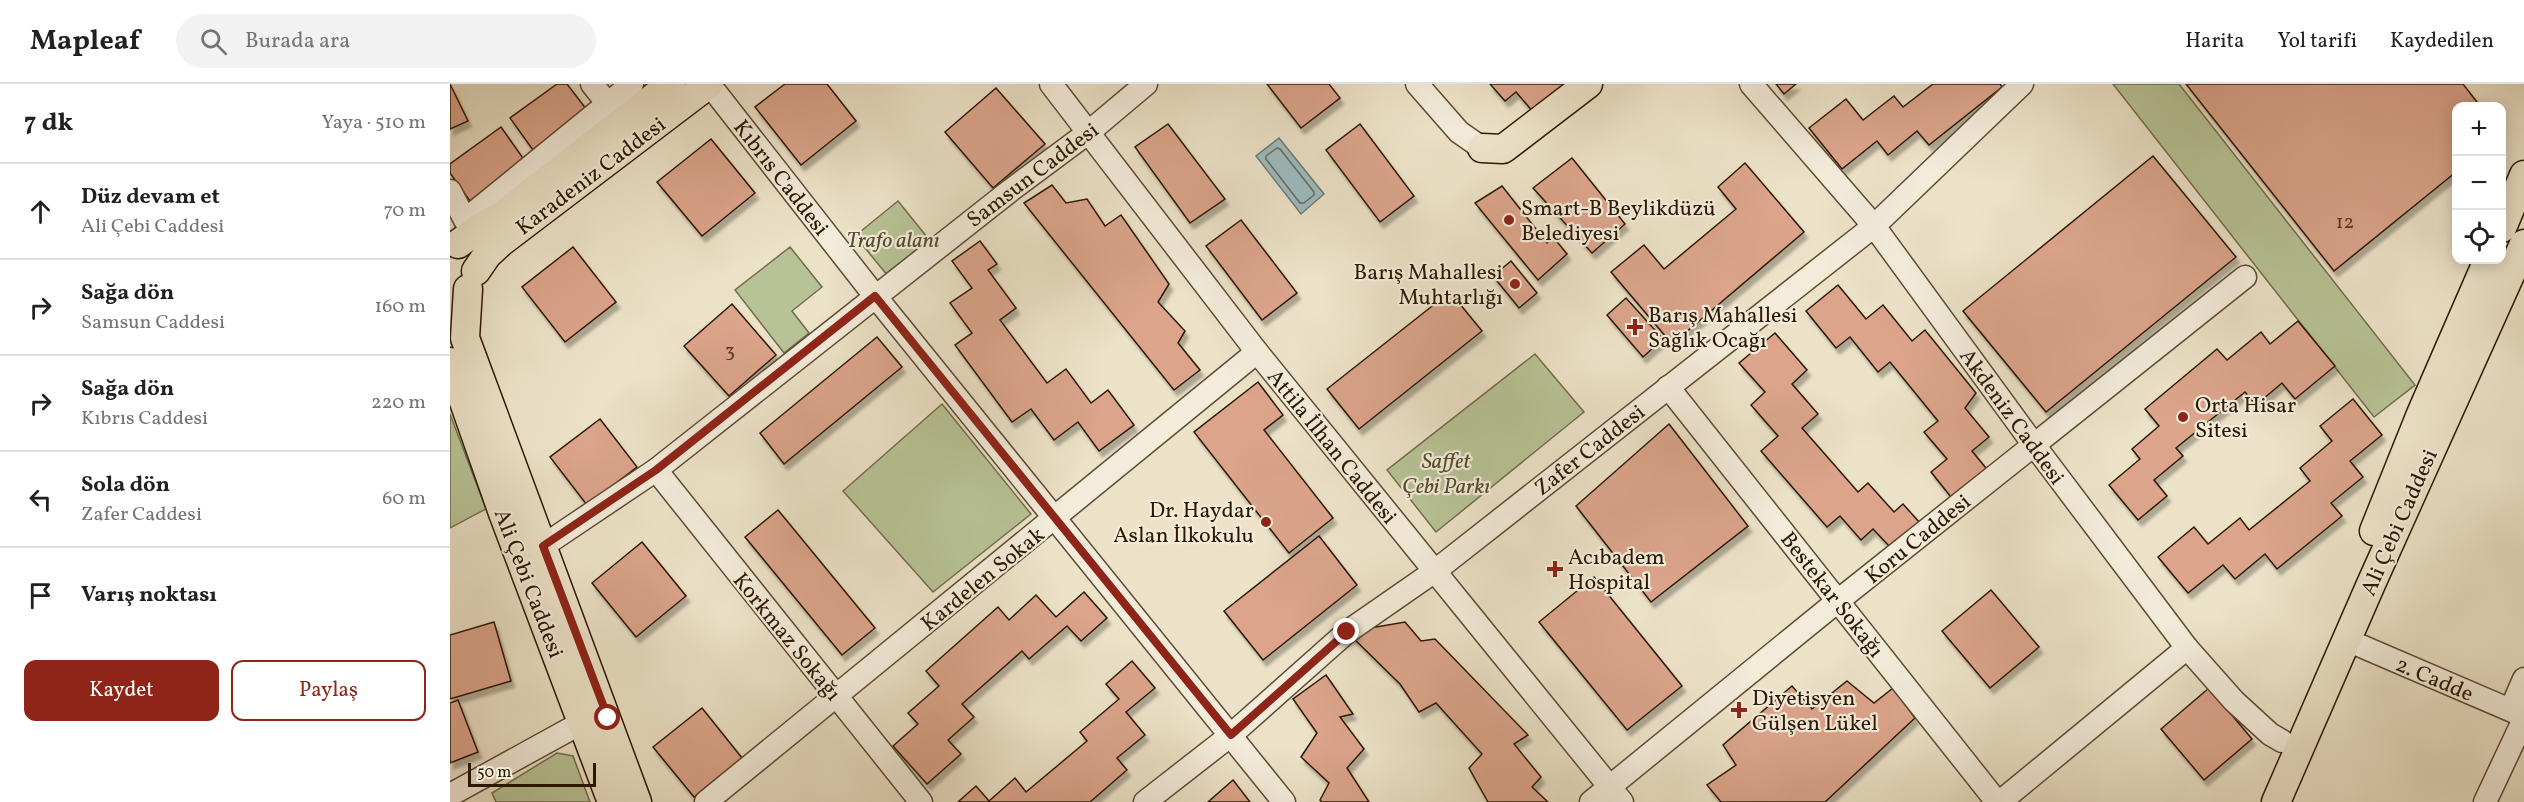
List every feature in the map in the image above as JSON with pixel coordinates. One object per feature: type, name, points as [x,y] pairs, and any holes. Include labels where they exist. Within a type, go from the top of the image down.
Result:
[{"type":"main road","name":"Karadeniz Caddesi","points":[[453,242],[501,216],[671,84]]},
{"type":"main road","name":"Karadeniz Caddesi","points":[[465,286],[487,255],[501,242],[709,84]]},
{"type":"main road","points":[[1482,148],[1503,148],[1588,84]]},
{"type":"main road","points":[[2506,220],[2522,186]]},
{"type":"main road","points":[[453,242],[471,255],[465,286]]},
{"type":"main road","name":"Ali Çebi Caddesi","points":[[2276,802],[2524,244]]},
{"type":"main road","name":"Ali Çebi Caddesi","points":[[2255,802],[2334,628],[2425,404],[2486,264]]},
{"type":"main road","name":"Ali Çebi Caddesi","points":[[465,286],[465,338],[637,802]]},
{"type":"main road","name":"Ali Çebi Caddesi","points":[[450,362],[503,513],[612,802]]},
{"type":"street","points":[[592,84],[608,104]]},
{"type":"street","points":[[450,191],[465,220],[632,84]]},
{"type":"street","name":"Kıbrıs Caddesi","points":[[709,84],[875,296],[1284,802]]},
{"type":"street","name":"Attila İlhan Caddesi","points":[[1051,84],[1257,352],[1616,794]]},
{"type":"street","name":"Samsun Caddesi","points":[[543,546],[656,470],[875,296],[1089,132],[1146,84]]},
{"type":"street","points":[[1418,84],[1459,132],[1482,148]]},
{"type":"street","name":"Akdeniz Caddesi","points":[[1750,84],[1874,226],[2034,445],[2187,648],[2235,701],[2270,734],[2282,741]]},
{"type":"street","name":"Zafer Caddesi","points":[[1145,802],[1171,794],[1231,735],[1347,632],[1436,572],[1874,226],[2022,84]]},
{"type":"street","name":"Koru Caddesi","points":[[1591,802],[1616,794],[1839,600],[2245,277]]},
{"type":"street","name":"Kardelen Sokak","points":[[706,802],[1257,352]]},
{"type":"street","name":"Bestekar Sokağı","points":[[1668,387],[1999,802]]},
{"type":"street","name":"Korkmaz Sokağı","points":[[656,470],[921,802]]},
{"type":"street","name":"2. Cadde","points":[[2347,640],[2520,715]]},
{"type":"street","points":[[1999,802],[2187,648]]},
{"type":"street","points":[[2485,802],[2520,715],[2524,679]]},
{"type":"street","points":[[450,795],[583,722]]},
{"type":"green space","points":[[2113,84],[2179,84],[2415,385],[2374,417]]},
{"type":"green space","name":"Trafo alanı","points":[[898,201],[931,242],[888,276],[855,236]]},
{"type":"green space","points":[[790,247],[822,287],[792,311],[809,333],[784,353],[735,290]]},
{"type":"green space","name":"Saffet Çebi Parkı","points":[[1535,354],[1584,412],[1436,532],[1387,470]]},
{"type":"green space","points":[[942,404],[1031,514],[933,592],[843,491]]},
{"type":"green space","points":[[450,414],[486,509],[450,528]]},
{"type":"green space","points":[[557,753],[573,756],[590,802],[496,802],[492,793]]},
{"type":"water","points":[[1279,138],[1324,194],[1301,214],[1256,156]]},
{"type":"building","points":[[450,84],[468,121],[450,129]]},
{"type":"building","points":[[557,84],[567,84],[587,110],[533,150],[510,118]]},
{"type":"building","points":[[785,84],[827,84],[856,121],[801,165],[755,107]]},
{"type":"building","points":[[1267,84],[1329,84],[1340,98],[1301,128]]},
{"type":"building","points":[[1490,84],[1571,84],[1535,114],[1516,92],[1505,101]]},
{"type":"building","points":[[1776,84],[1796,84],[1784,94]]},
{"type":"building","points":[[1933,84],[2000,84],[2002,87],[1929,145],[1917,131],[1888,155],[1877,141],[1842,169],[1809,128],[1846,99],[1863,120],[1894,96],[1903,107]]},
{"type":"building","points":[[2186,84],[2463,84],[2477,102],[2452,102],[2452,175],[2334,271]]},
{"type":"building","points":[[996,88],[1045,144],[993,188],[945,132]]},
{"type":"building","points":[[1168,124],[1225,199],[1190,223],[1135,147]]},
{"type":"building","points":[[1360,124],[1414,196],[1380,222],[1326,150]]},
{"type":"building","points":[[501,127],[525,161],[470,201],[450,173],[450,164]]},
{"type":"building","points":[[711,139],[755,193],[702,236],[657,182]]},
{"type":"building","points":[[2153,156],[2236,257],[2046,412],[1963,311]]},
{"type":"building","points":[[1572,158],[1625,224],[1592,253],[1533,188]]},
{"type":"building","points":[[1745,163],[1804,232],[1672,344],[1611,272],[1644,245],[1664,269],[1736,209],[1718,187]]},
{"type":"building","points":[[1052,185],[1066,203],[1087,199],[1105,226],[1121,215],[1169,284],[1158,302],[1185,331],[1178,343],[1200,370],[1174,390],[1024,203]]},
{"type":"building","name":"Smart-B Beylikdüzü Belediyesi","points":[[1502,186],[1547,243],[1554,238],[1567,254],[1538,280],[1475,203]]},
{"type":"building","points":[[1241,220],[1297,293],[1262,320],[1206,246]]},
{"type":"building","points":[[980,241],[997,264],[988,270],[1016,308],[1000,320],[1047,383],[1066,369],[1091,403],[1108,390],[1134,425],[1099,451],[1078,422],[1054,440],[1031,409],[1012,422],[955,345],[972,333],[950,303],[972,288],[952,261]]},
{"type":"building","points":[[573,247],[616,302],[565,342],[522,287]]},
{"type":"building","name":"Barış Mahallesi Muhtarlığı","points":[[1511,261],[1537,293],[1519,308],[1493,276]]},
{"type":"building","points":[[1838,285],[1866,319],[1883,305],[1912,341],[1925,330],[1976,393],[1965,408],[1989,437],[1972,451],[1990,473],[1955,502],[1931,472],[1947,459],[1924,432],[1938,421],[1890,362],[1878,372],[1850,337],[1836,348],[1806,311]]},
{"type":"building","points":[[1450,292],[1482,331],[1359,429],[1327,389]]},
{"type":"building","name":"Barış Mahallesi Sağlık Ocağı","points":[[1626,298],[1663,339],[1643,357],[1607,315]]},
{"type":"building","points":[[732,304],[776,355],[729,396],[684,346]]},
{"type":"building","name":"Orta Hisar Sitesi","points":[[2298,321],[2335,366],[2295,399],[2282,383],[2256,405],[2245,392],[2176,448],[2183,456],[2154,480],[2167,496],[2138,520],[2109,485],[2140,459],[2132,449],[2159,426],[2145,409],[2217,349],[2227,360],[2261,332],[2270,344]]},
{"type":"building","points":[[1775,333],[1807,370],[1792,384],[1818,414],[1802,428],[1858,492],[1868,483],[1894,512],[1903,504],[1920,523],[1891,548],[1873,529],[1861,540],[1840,516],[1827,527],[1761,451],[1778,436],[1751,405],[1765,392],[1739,363]]},
{"type":"building","points":[[877,337],[902,367],[784,464],[760,433]]},
{"type":"building","name":"Dr. Haydar Aslan İlkokulu","points":[[1258,382],[1283,415],[1264,430],[1333,518],[1289,553],[1194,432]]},
{"type":"building","points":[[2353,399],[2382,435],[2350,461],[2363,477],[2331,503],[2342,516],[2277,569],[2265,554],[2235,579],[2223,565],[2188,593],[2158,557],[2194,527],[2208,544],[2240,518],[2249,530],[2310,481],[2300,468],[2332,441],[2320,426]]},
{"type":"building","points":[[600,419],[637,467],[587,505],[550,457]]},
{"type":"building","points":[[1669,424],[1748,526],[1651,602],[1576,506]]},
{"type":"building","points":[[778,510],[875,628],[842,655],[745,537]]},
{"type":"building","points":[[1319,536],[1357,585],[1263,660],[1224,611]]},
{"type":"building","points":[[642,542],[686,596],[636,637],[592,583]]},
{"type":"building","points":[[1594,577],[1682,686],[1627,730],[1539,622]]},
{"type":"building","points":[[1991,590],[2039,647],[1990,688],[1942,631]]},
{"type":"building","points":[[1084,592],[1107,618],[1081,641],[1067,626],[1029,659],[1022,651],[962,704],[974,717],[948,740],[961,754],[927,784],[893,746],[918,724],[908,713],[939,686],[926,671],[998,607],[1009,620],[1036,595],[1056,617]]},
{"type":"building","points":[[494,622],[511,681],[450,699],[450,635]]},
{"type":"building","points":[[1405,622],[1421,641],[1435,639],[1528,735],[1514,744],[1541,777],[1532,787],[1548,802],[1488,802],[1469,768],[1482,754],[1436,703],[1419,712],[1400,684],[1347,632]]},
{"type":"building","points":[[1132,661],[1155,688],[1126,712],[1145,735],[1117,758],[1127,770],[1090,802],[958,802],[976,786],[989,801],[1015,778],[1026,792],[1087,741],[1080,732],[1119,699],[1106,684]]},
{"type":"building","points":[[1326,675],[1353,714],[1340,717],[1364,749],[1347,768],[1369,802],[1322,802],[1320,800],[1329,783],[1301,757],[1317,733],[1293,699]]},
{"type":"building","points":[[1847,681],[1874,703],[1893,688],[1915,718],[1825,802],[1721,802],[1707,785],[1736,765],[1723,745],[1792,686],[1812,709]]},
{"type":"building","points":[[2209,688],[2252,739],[2204,780],[2161,729]]},
{"type":"building","points":[[458,700],[478,752],[450,763],[450,703]]},
{"type":"building","points":[[702,708],[742,758],[694,797],[653,747]]},
{"type":"building","points":[[1233,780],[1250,802],[1208,802]]},
{"type":"place","name":"Smart-B Beylikdüzü Belediyesi","points":[[1509,220]]},
{"type":"place","name":"Barış Mahallesi Muhtarlığı","points":[[1515,284]]},
{"type":"place","name":"Barış Mahallesi Sağlık Ocağı","points":[[1635,327]]},
{"type":"place","name":"Orta Hisar Sitesi","points":[[2183,417]]},
{"type":"place","name":"Dr. Haydar Aslan İlkokulu","points":[[1266,522]]},
{"type":"place","name":"Acıbadem Hospital","points":[[1555,569]]},
{"type":"place","name":"Diyetisyen Gülşen Lükel","points":[[1739,710]]},
{"type":"route","points":[[608,718],[543,546],[656,470],[875,296],[1231,735],[1347,632]]}]
